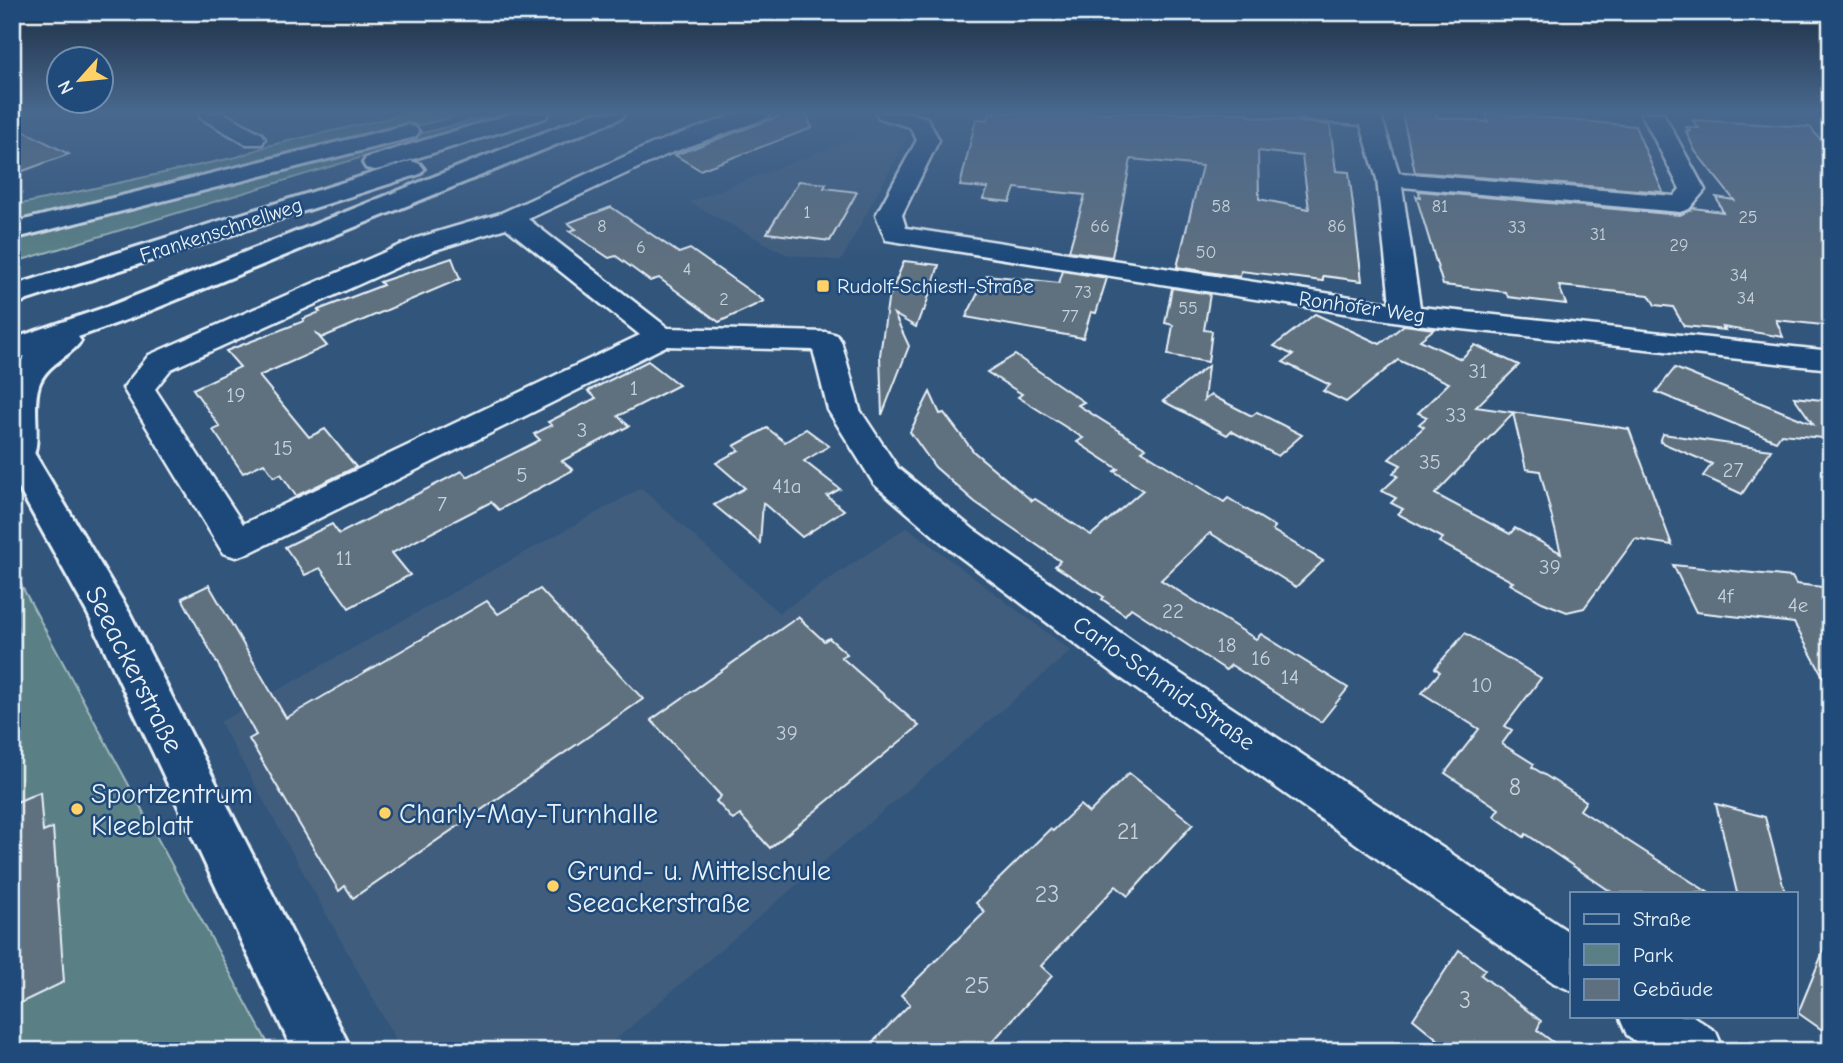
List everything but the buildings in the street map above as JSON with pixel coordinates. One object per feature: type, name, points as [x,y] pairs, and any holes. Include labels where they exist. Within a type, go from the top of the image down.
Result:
[{"type":"main road","points":[[12,229],[285,163]]},
{"type":"main road","name":"Frankenschnellweg","points":[[12,276],[377,163]]},
{"type":"main road","name":"Frankenschnellweg","points":[[12,296],[434,163]]},
{"type":"main road","points":[[12,349],[126,310],[490,163]]},
{"type":"main road","points":[[15,449],[17,398],[23,379],[50,349],[126,310]]},
{"type":"main road","name":"Seeackerstraße","points":[[15,449],[108,612],[323,1051]]},
{"type":"street","points":[[510,218],[662,337],[236,543],[139,388],[160,362],[426,244],[510,218],[630,163]]},
{"type":"street","name":"Ronhofer Weg","points":[[916,163],[889,215],[895,234],[1104,269],[1406,314],[1831,360]]},
{"type":"street","points":[[1385,163],[1390,179],[1406,314]]},
{"type":"street","points":[[1390,179],[1680,204],[1693,190],[1678,163]]},
{"type":"street","name":"Carlo-Schmid-Straße","points":[[662,337],[826,341],[844,410],[886,475],[960,538],[1133,664],[1570,964]]},
{"type":"street","points":[[1649,1018],[1697,1051]]},
{"type":"shaded area","points":[[791,163],[894,163],[841,261],[785,254],[689,202]]},
{"type":"shaded area","name":"Grund- u. Mittelschule Seeackerstraße","points":[[641,488],[779,613],[907,527],[1071,651],[602,1051],[402,1051],[220,722]]},
{"type":"green space","points":[[211,163],[263,163],[12,223],[12,206]]},
{"type":"green space","points":[[306,163],[344,163],[12,263],[12,237]]},
{"type":"green space","name":"Sportzentrum Kleeblatt","points":[[12,568],[272,1051],[12,1051]]},
{"type":"place","name":"Rudolf-Schiestl-Straße","points":[[823,286]]},
{"type":"place","name":"Sportzentrum Kleeblatt","points":[[77,809]]},
{"type":"place","name":"Charly-May-Turnhalle","points":[[385,813]]},
{"type":"place","name":"Grund- u. Mittelschule Seeackerstraße","points":[[553,886]]}]
